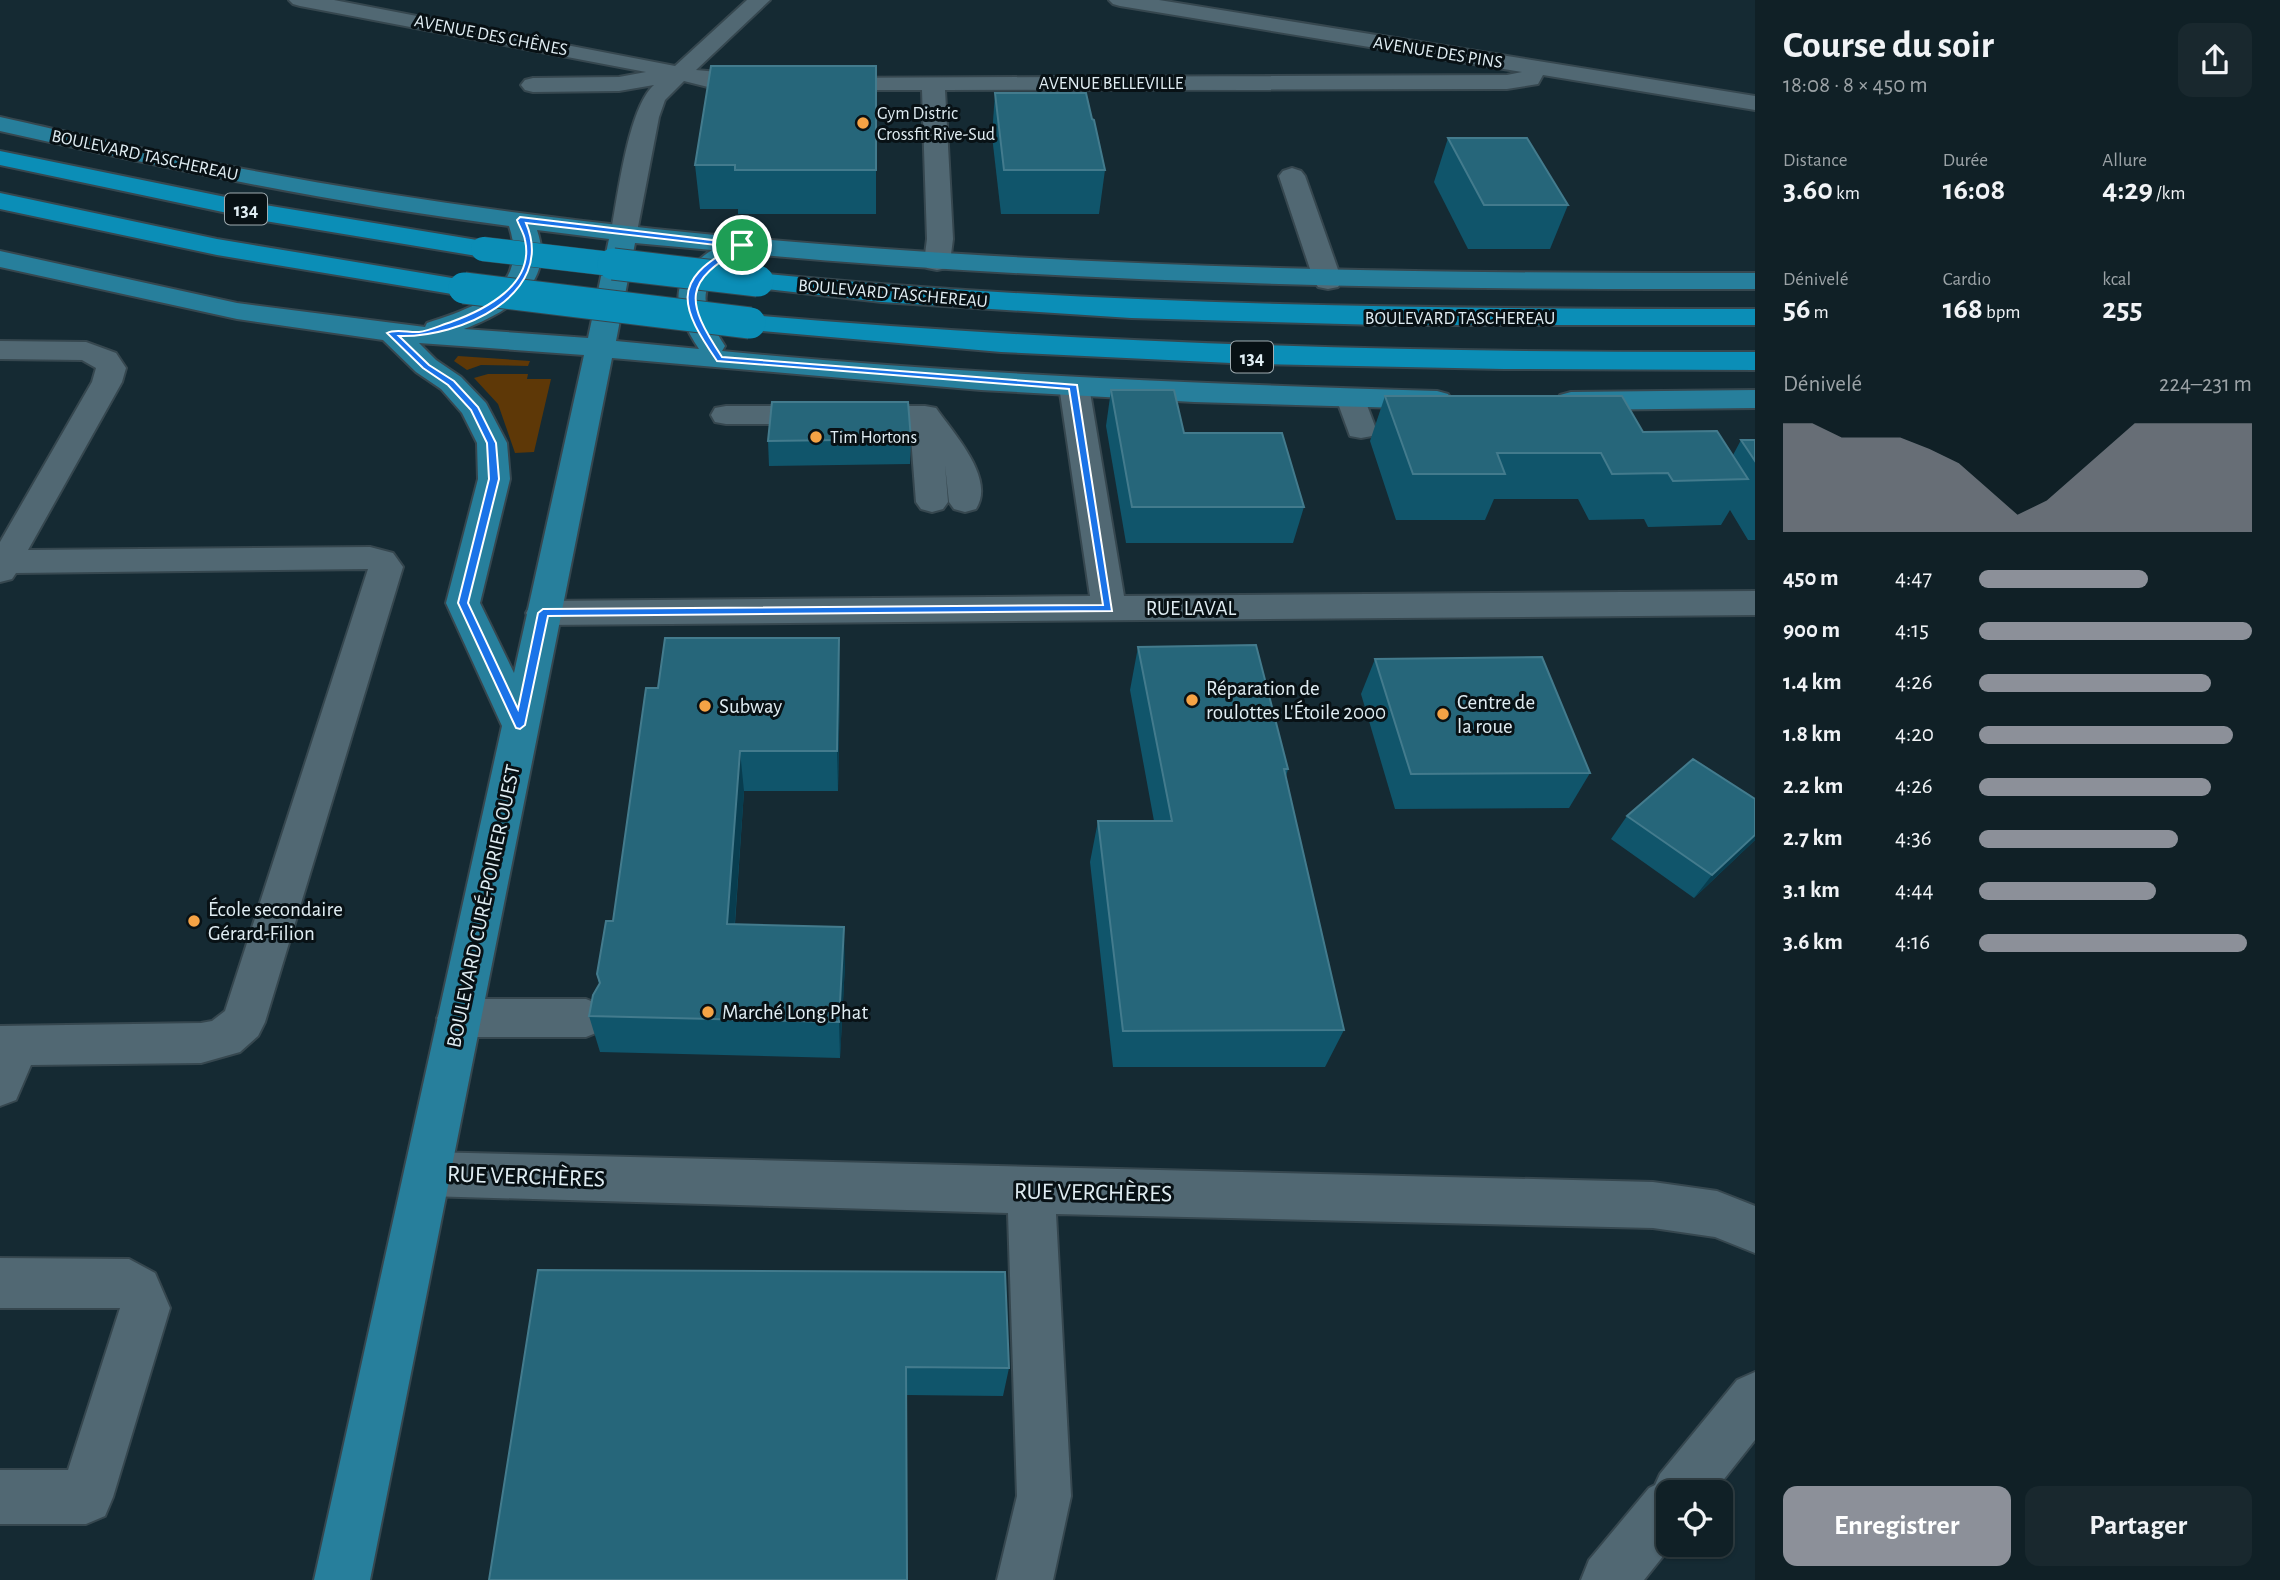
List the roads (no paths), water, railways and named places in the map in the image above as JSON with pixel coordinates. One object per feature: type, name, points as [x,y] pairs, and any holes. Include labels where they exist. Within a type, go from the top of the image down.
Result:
[{"type":"highway","name":"BOULEVARD TASCHEREAU","points":[[0,158],[232,207],[483,249],[758,281],[923,296],[1204,313],[1403,318],[1755,317]]},
{"type":"highway","name":"BOULEVARD TASCHEREAU","points":[[0,201],[217,247],[464,288],[750,323],[1040,346],[1269,357],[1487,362],[1755,361]]},
{"type":"main road","name":"BOULEVARD TASCHEREAU","points":[[0,124],[207,169],[386,201],[520,220],[742,245],[1082,272],[1328,281],[1755,281]]},
{"type":"main road","points":[[421,334],[489,309],[516,288],[526,267],[530,246],[520,220]]},
{"type":"main road","name":"BOULEVARD CURÉ-POIRIER OUEST","points":[[342,1580],[624,232]]},
{"type":"main road","points":[[720,360],[697,326],[690,296],[701,272],[742,245]]},
{"type":"main road","points":[[0,259],[237,311],[391,333],[1073,386],[1351,398],[1470,400]]},
{"type":"main road","points":[[391,333],[426,366],[451,383],[475,409],[492,443],[494,479],[463,603],[520,725]]},
{"type":"main road","points":[[1537,400],[1755,399]]},
{"type":"street","name":"AVENUE DES CHÊNES","points":[[300,0],[617,59],[680,74]]},
{"type":"street","points":[[624,232],[651,103],[657,93],[759,0]]},
{"type":"street","name":"AVENUE DES PINS","points":[[1120,0],[1755,103]]},
{"type":"street","name":"AVENUE BELLEVILLE","points":[[680,74],[716,81],[791,83],[1507,82],[1530,79],[1536,68]]},
{"type":"street","points":[[533,85],[619,83],[680,74]]},
{"type":"street","points":[[933,83],[940,239],[937,262]]},
{"type":"street","points":[[1292,176],[1328,281]]},
{"type":"street","points":[[0,350],[86,351],[106,359],[111,368],[107,382],[3,566]]},
{"type":"street","points":[[1073,386],[1109,608]]},
{"type":"street","points":[[1351,398],[1361,429]]},
{"type":"street","points":[[726,415],[925,415]]},
{"type":"street","points":[[925,415],[932,502]]},
{"type":"street","points":[[925,415],[961,465],[965,502]]},
{"type":"street","points":[[0,1086],[9,1046],[201,1044],[224,1038],[243,1022],[386,568],[381,561],[370,558],[3,566]]},
{"type":"street","name":"RUE LAVAL","points":[[543,613],[1755,603]]},
{"type":"street","points":[[664,648],[669,612]]},
{"type":"street","points":[[459,1018],[586,1018]]},
{"type":"street","name":"RUE VERCHÈRES","points":[[427,1174],[1653,1205],[1717,1214],[1755,1230]]},
{"type":"street","points":[[1025,1580],[1044,1496],[1031,1191]]},
{"type":"street","points":[[0,1283],[129,1284],[138,1290],[145,1308],[86,1497],[0,1497]]},
{"type":"street","points":[[1689,1480],[1755,1398]]},
{"type":"street","points":[[1609,1580],[1656,1522]]},
{"type":"place","name":"Gym Distric Crossfit Rive-Sud","points":[[863,123]]},
{"type":"place","name":"Tim Hortons","points":[[816,437]]},
{"type":"place","name":"Réparation de roulottes L'Étoile 2000","points":[[1192,700]]},
{"type":"place","name":"Subway","points":[[705,706]]},
{"type":"place","name":"Centre de la roue","points":[[1443,714]]},
{"type":"place","name":"École secondaire Gérard-Filion","points":[[194,921]]},
{"type":"place","name":"Marché Long Phat","points":[[708,1012]]}]
